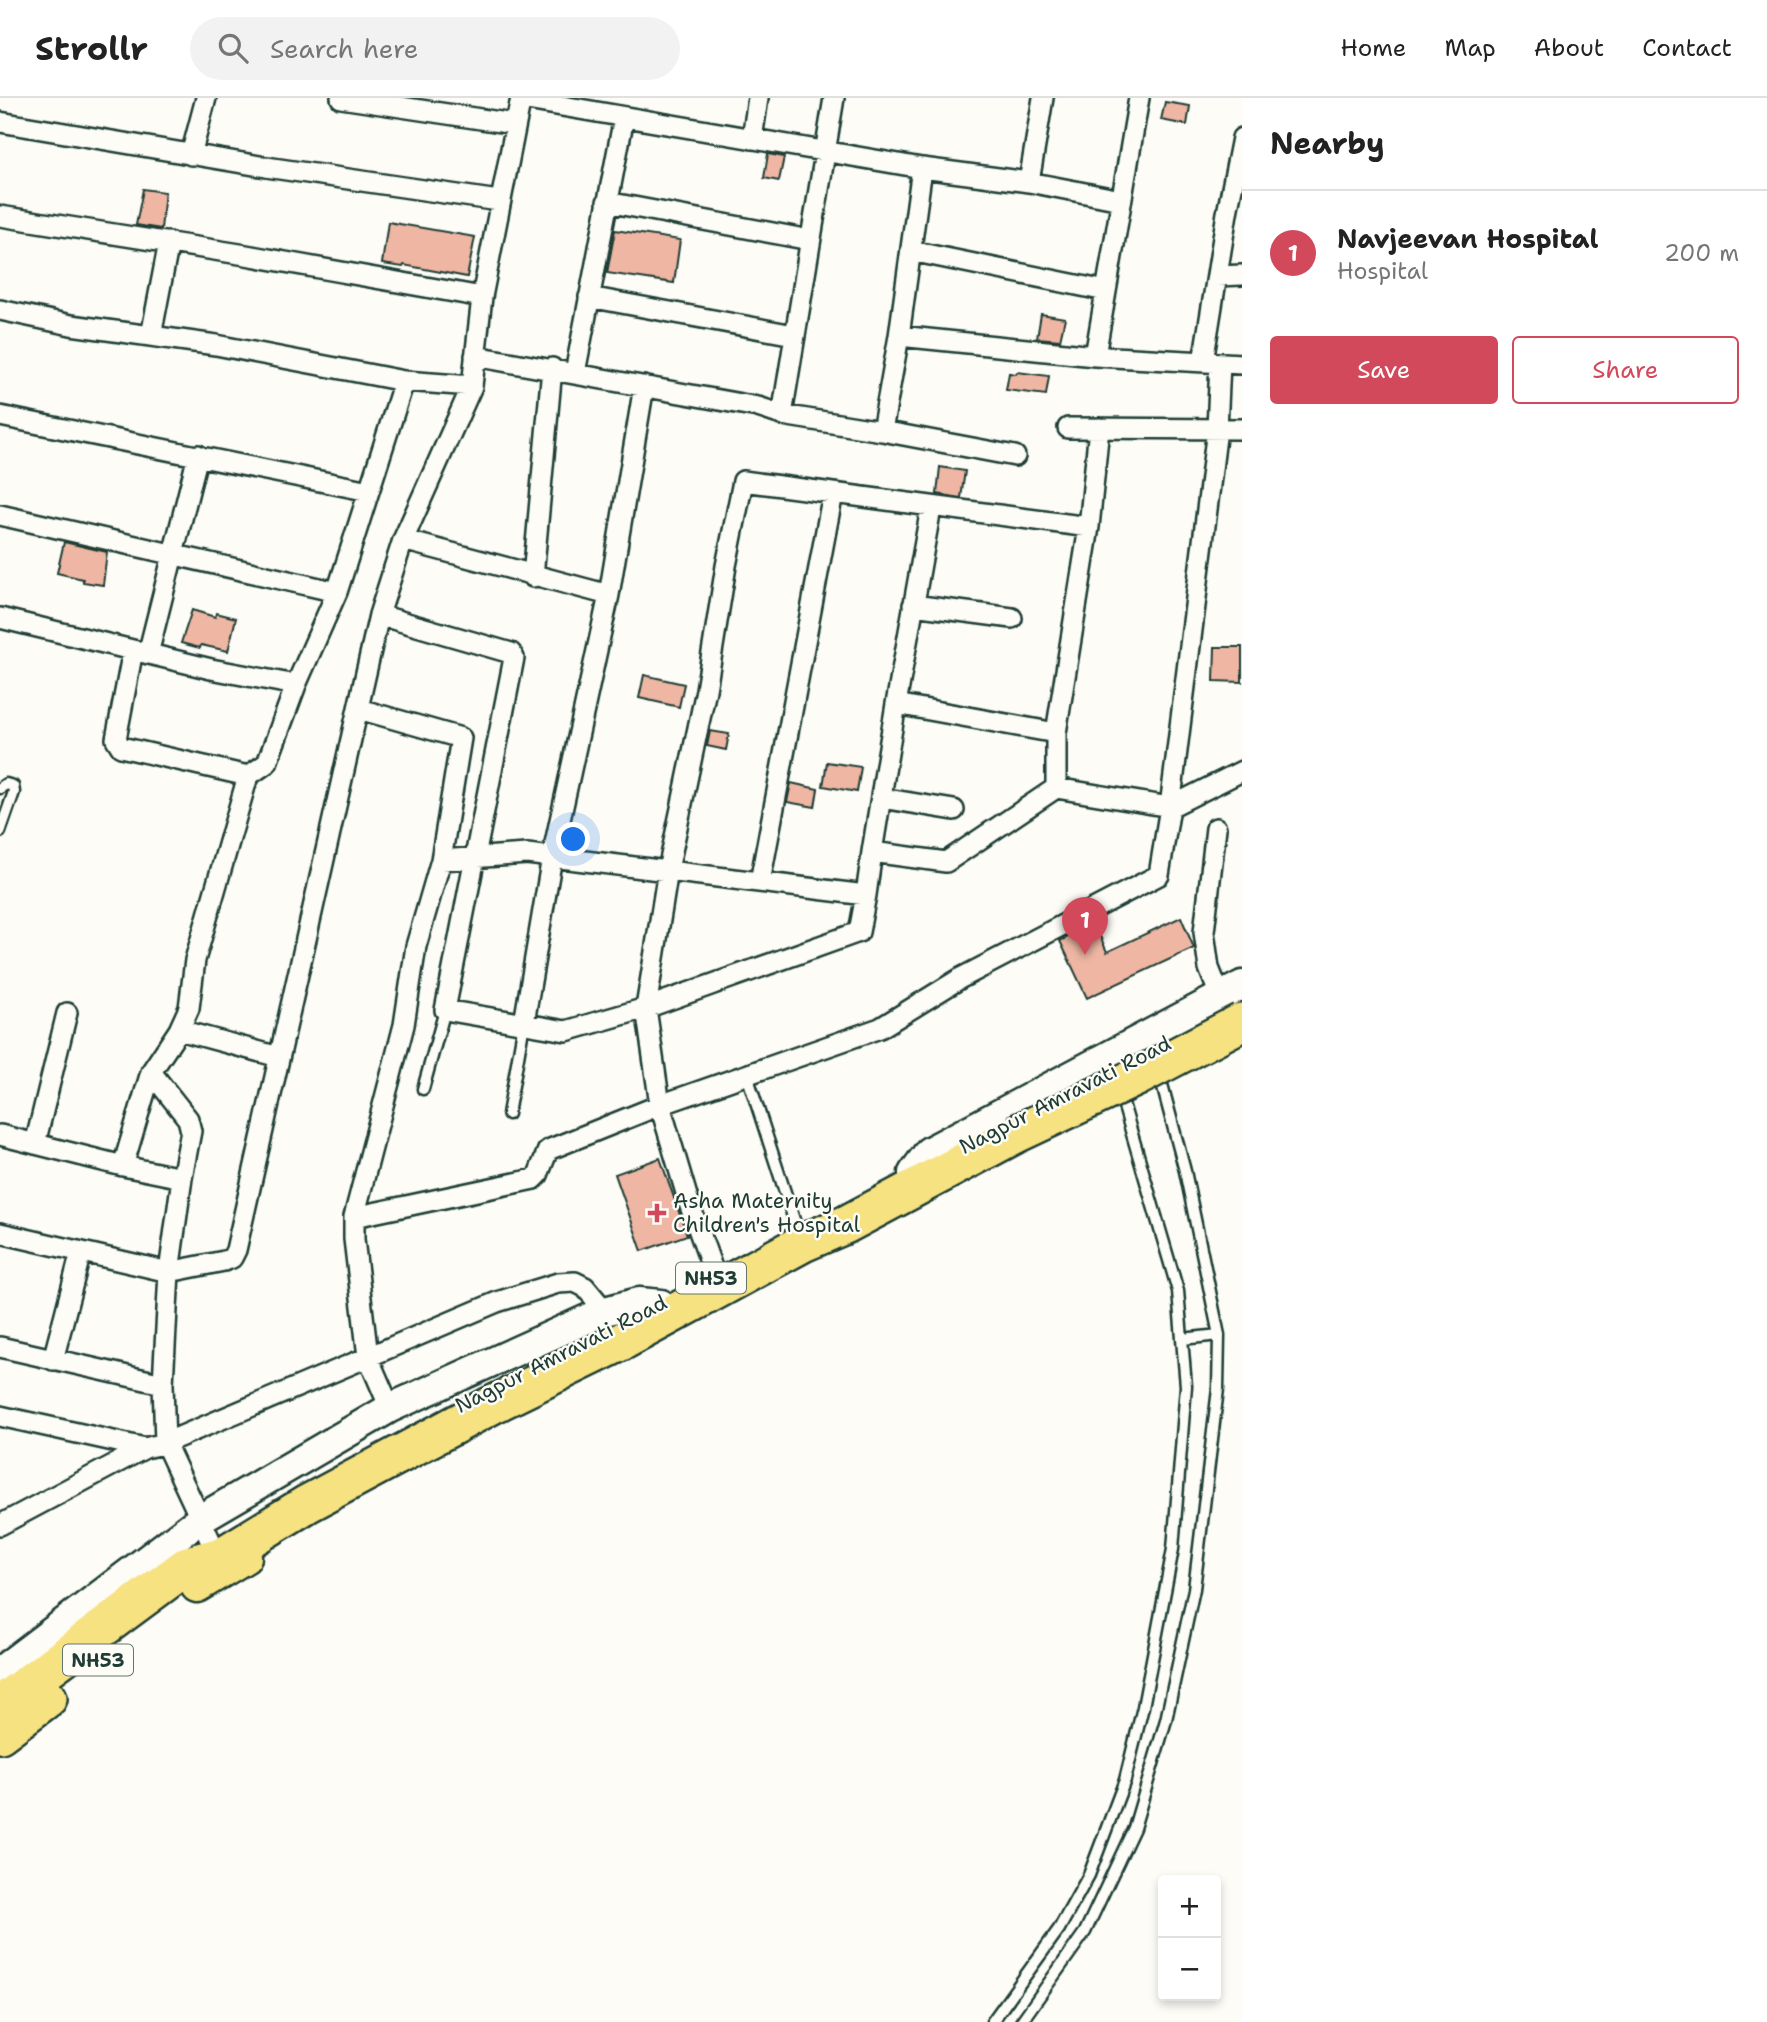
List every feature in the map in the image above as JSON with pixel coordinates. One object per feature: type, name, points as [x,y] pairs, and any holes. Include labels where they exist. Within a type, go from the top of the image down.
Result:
[{"type":"highway","points":[[204,1554],[307,1504],[492,1405],[619,1343],[803,1242],[847,1224],[1016,1134],[1138,1077],[1236,1002]]},
{"type":"highway","name":"Nagpur Amravati Road","points":[[0,1704],[204,1554]]},
{"type":"highway","name":"Nagpur Amravati Road","points":[[0,1734],[204,1554]]},
{"type":"main road","name":"Nagpur Amravati Road","points":[[204,1554],[341,1499],[1113,1075],[1236,1002]]},
{"type":"main road","name":"Nagpur Amravati Road","points":[[1153,1052],[1242,1037]]},
{"type":"main road","name":"Nagpur Amravati Road","points":[[204,1554],[399,1437],[532,1366],[661,1304],[797,1229],[841,1211],[1113,1075]]},
{"type":"street","points":[[191,155],[206,98]]},
{"type":"street","points":[[341,98],[514,124]]},
{"type":"street","points":[[752,139],[758,98]]},
{"type":"street","points":[[782,415],[834,98]]},
{"type":"street","points":[[1029,182],[1043,98]]},
{"type":"street","points":[[1095,356],[1139,98]]},
{"type":"street","points":[[0,1233],[169,1272],[232,1258],[236,1250],[379,615],[403,540],[472,387],[482,297],[521,99],[922,168],[1029,182],[1121,200]]},
{"type":"street","points":[[575,373],[624,117]]},
{"type":"street","points":[[0,122],[191,155],[499,201]]},
{"type":"street","points":[[354,1217],[534,1179],[548,1150],[660,1105],[880,1028],[961,978],[1159,875],[1170,807],[1217,429],[1211,363],[1217,276],[1238,180],[1242,138]]},
{"type":"street","points":[[882,431],[899,337],[922,168]]},
{"type":"street","points":[[607,202],[810,240]]},
{"type":"street","points":[[0,216],[169,242],[482,297]]},
{"type":"street","points":[[151,336],[169,242]]},
{"type":"street","points":[[911,251],[1106,291]]},
{"type":"street","points":[[1217,276],[1242,275]]},
{"type":"street","points":[[589,297],[794,335]]},
{"type":"street","points":[[0,310],[71,325],[216,345],[404,381],[472,387]]},
{"type":"street","points":[[899,337],[1095,356],[1242,364]]},
{"type":"street","points":[[475,356],[552,368],[758,407],[782,415],[1015,456]]},
{"type":"street","points":[[533,577],[552,368]]},
{"type":"street","points":[[123,1167],[151,1072],[179,1031],[189,1008],[195,960],[248,776],[267,763],[296,685],[337,592],[404,381]]},
{"type":"street","points":[[524,1023],[552,857],[608,595],[643,386]]},
{"type":"street","points":[[0,416],[369,491]]},
{"type":"street","points":[[1068,428],[1242,429]]},
{"type":"street","points":[[1056,788],[1056,733],[1089,527],[1099,428]]},
{"type":"street","points":[[198,455],[173,554],[117,738],[121,747],[248,776]]},
{"type":"street","points":[[715,1276],[689,1203],[660,1105],[646,1008],[668,870],[706,690],[743,481],[1089,527]]},
{"type":"street","points":[[760,881],[833,493]]},
{"type":"street","points":[[379,615],[510,653],[514,658],[445,1010],[566,1031],[646,1008],[859,932],[931,508]]},
{"type":"street","points":[[0,515],[337,592]]},
{"type":"street","points":[[403,540],[608,595]]},
{"type":"street","points":[[913,605],[1012,618]]},
{"type":"street","points":[[0,618],[211,669],[296,685]]},
{"type":"street","points":[[896,704],[1056,733]]},
{"type":"street","points":[[359,709],[461,738],[441,860],[416,946],[404,1025],[354,1217],[368,1357],[390,1408]]},
{"type":"street","points":[[872,852],[946,862],[1056,788],[1170,807],[1242,771]]},
{"type":"street","points":[[881,798],[954,810]]},
{"type":"street","points":[[1216,828],[1204,932],[1209,968],[1236,1002]]},
{"type":"street","points":[[441,860],[475,860],[527,854],[866,895]]},
{"type":"street","points":[[35,1144],[67,1013]]},
{"type":"street","points":[[179,1031],[279,1057]]},
{"type":"street","points":[[1113,1075],[1153,1052]]},
{"type":"street","points":[[151,1072],[188,1119],[191,1131],[169,1272],[163,1384],[165,1443],[204,1554]]},
{"type":"street","points":[[0,1135],[123,1167],[182,1178]]},
{"type":"street","points":[[53,1360],[81,1252]]},
{"type":"street","points":[[0,1525],[145,1448],[165,1443],[497,1302],[558,1283],[575,1282],[585,1287],[605,1311]]},
{"type":"street","points":[[0,1671],[204,1554],[390,1408],[605,1311],[639,1302],[661,1304]]},
{"type":"street","points":[[0,1347],[163,1384]]},
{"type":"street","points":[[0,1416],[145,1448]]},
{"type":"lane","points":[[0,788],[6,784],[13,786],[14,792],[0,832]]},
{"type":"lane","points":[[423,1089],[445,1010]]},
{"type":"lane","points":[[508,1114],[524,1023]]},
{"type":"lane","points":[[1021,2022],[1085,1932],[1134,1828],[1166,1720],[1194,1589],[1218,1389],[1219,1335],[1185,1171],[1153,1052]]},
{"type":"lane","points":[[747,1075],[797,1229]]},
{"type":"lane","points":[[992,2022],[1059,1928],[1089,1875],[1125,1780],[1143,1707],[1173,1549],[1186,1386],[1178,1292],[1113,1075]]},
{"type":"lane","points":[[1182,1339],[1219,1335]]},
{"type":"building","points":[[1165,102],[1190,106],[1187,125],[1161,120]]},
{"type":"building","points":[[768,154],[784,157],[779,181],[764,178]]},
{"type":"building","points":[[143,189],[165,192],[161,229],[136,225]]},
{"type":"building","points":[[388,222],[475,237],[467,277],[404,265],[382,264]]},
{"type":"building","points":[[615,230],[680,240],[674,283],[607,273]]},
{"type":"building","points":[[1041,314],[1065,318],[1060,340],[1037,338]]},
{"type":"building","points":[[1009,373],[1049,376],[1046,395],[1006,390]]},
{"type":"building","points":[[940,467],[965,471],[961,498],[937,494]]},
{"type":"building","points":[[64,542],[107,552],[103,585],[83,582],[83,579],[57,573]]},
{"type":"building","points":[[192,610],[215,617],[216,613],[236,618],[228,651],[181,643]]},
{"type":"building","points":[[1215,647],[1242,647],[1242,682],[1214,681]]},
{"type":"building","points":[[644,675],[684,684],[679,707],[639,698]]},
{"type":"building","points":[[710,731],[729,734],[726,750],[707,746]]},
{"type":"building","points":[[827,762],[861,767],[857,792],[823,786]]},
{"type":"building","points":[[791,783],[818,789],[815,807],[787,802]]},
{"type":"building","points":[[1181,917],[1194,948],[1087,998],[1060,941],[1094,923],[1107,952]]},
{"type":"building","points":[[660,1158],[687,1235],[642,1251],[615,1174]]},
{"type":"place","name":"Navjeevan Hospital","points":[[1085,955]]},
{"type":"place","name":"Asha Maternity Children's Hospital","points":[[657,1213]]}]
